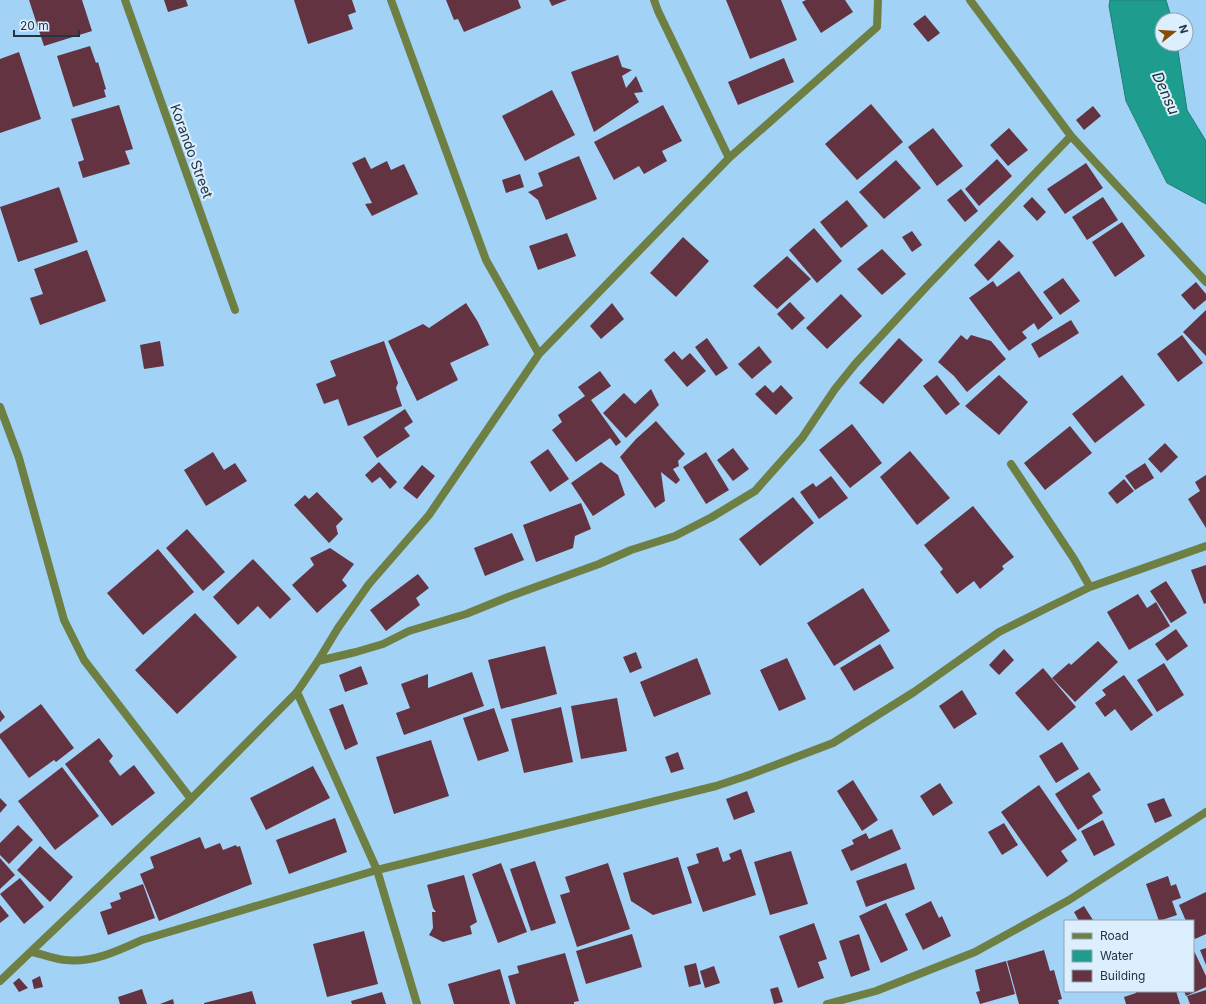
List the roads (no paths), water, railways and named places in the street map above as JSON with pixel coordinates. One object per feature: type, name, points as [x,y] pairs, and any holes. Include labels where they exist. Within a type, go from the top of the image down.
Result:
[{"type":"street","name":"Korando Street","points":[[125,0],[235,310]]},
{"type":"street","points":[[391,0],[486,260],[539,354]]},
{"type":"street","points":[[654,0],[729,158]]},
{"type":"street","points":[[874,0],[877,28]]},
{"type":"street","points":[[0,981],[191,799],[297,692],[338,628],[369,584],[429,515],[539,354],[729,158],[877,28],[878,0]]},
{"type":"street","points":[[970,0],[1071,136],[1206,282]]},
{"type":"street","points":[[318,661],[382,644],[409,631],[466,614],[599,564],[631,550],[675,536],[712,517],[754,491],[802,438],[835,389],[856,363],[928,284],[1071,136]]},
{"type":"street","points":[[0,407],[19,458],[64,620],[84,660],[191,799]]},
{"type":"street","points":[[1011,464],[1074,559],[1090,587]]},
{"type":"street","points":[[32,952],[65,960],[90,959],[113,953],[142,940],[377,870],[716,786],[833,743],[914,692],[999,632],[1090,587],[1206,546]]},
{"type":"street","points":[[297,692],[377,870],[416,1004]]},
{"type":"street","points":[[827,1004],[876,991],[975,952],[1069,900],[1206,812]]},
{"type":"water","name":"Densu","points":[[1110,0],[1166,0],[1170,12],[1154,12],[1154,52],[1178,52],[1187,110],[1206,141],[1206,204],[1167,183],[1126,101],[1109,6]]}]
